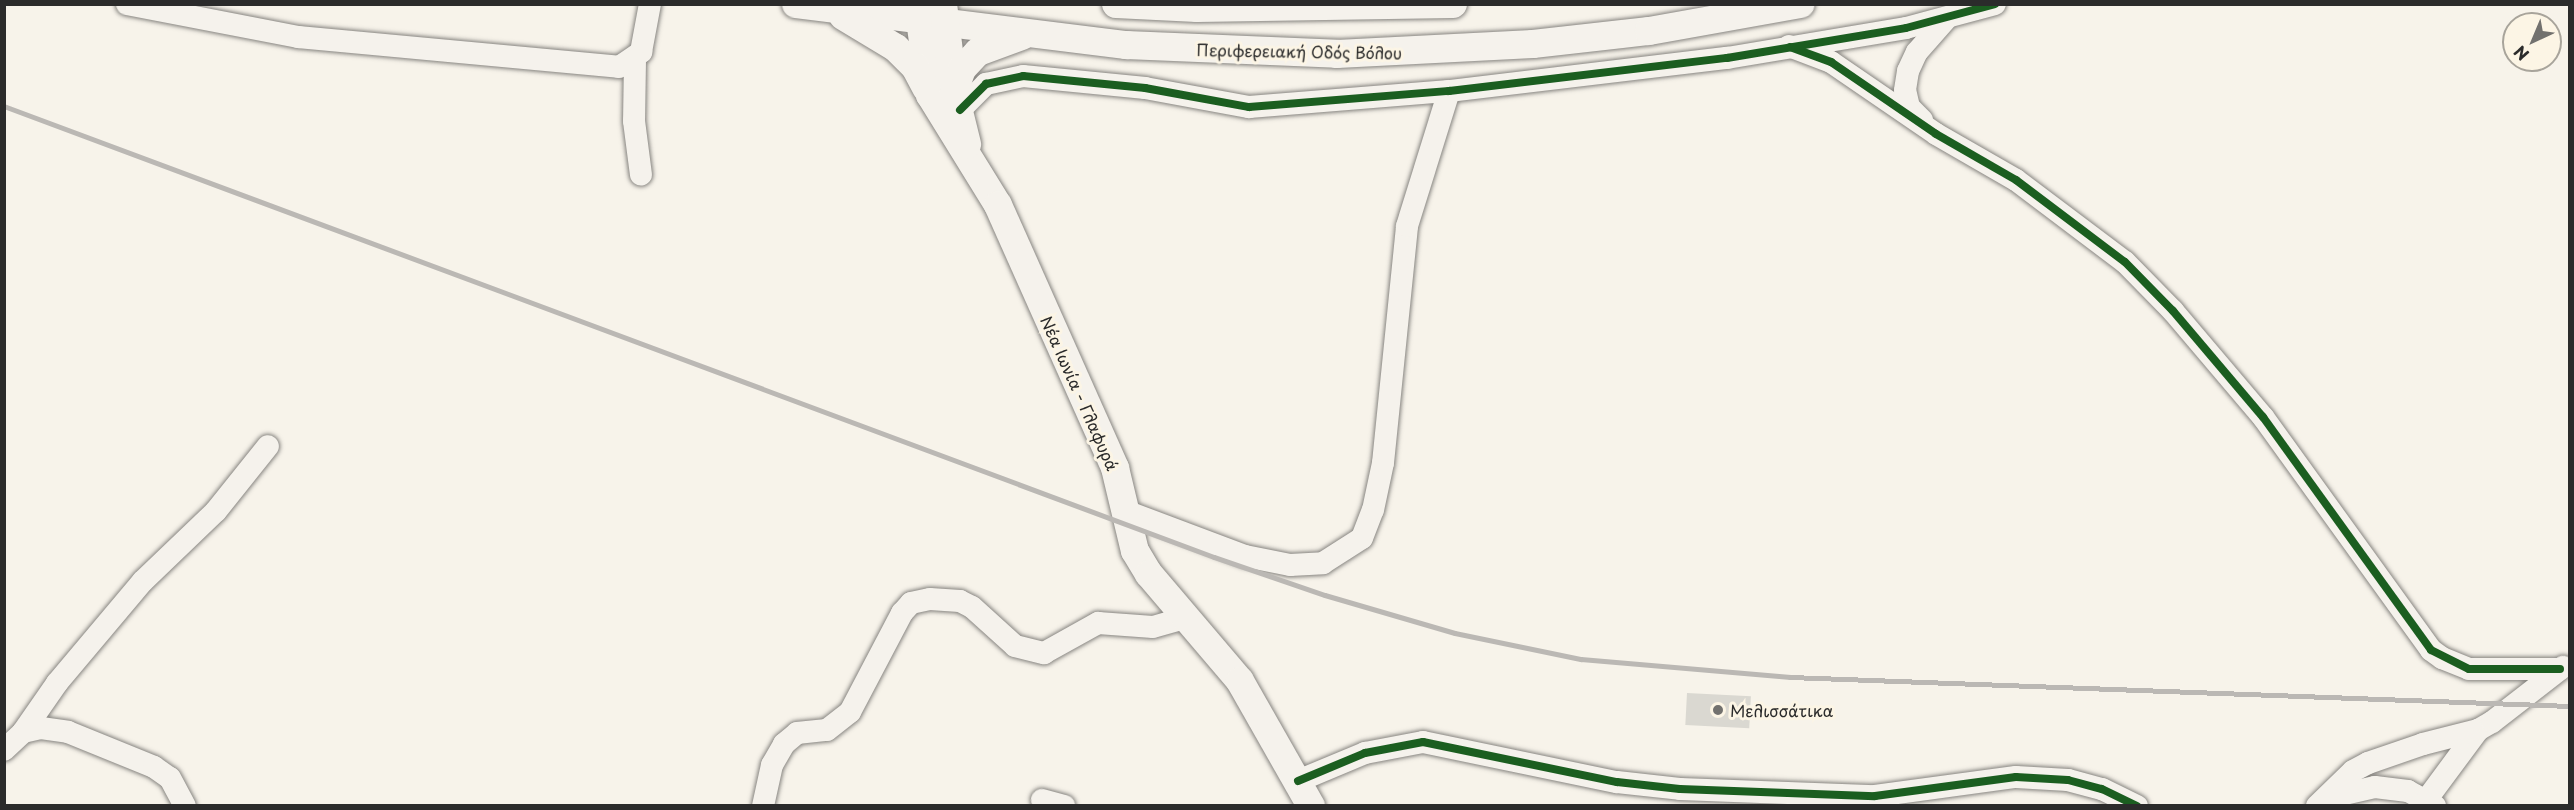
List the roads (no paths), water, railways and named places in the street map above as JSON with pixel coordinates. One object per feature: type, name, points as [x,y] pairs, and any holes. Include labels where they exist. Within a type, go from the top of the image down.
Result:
[{"type":"main road","name":"Περιφερειακή Οδός Βόλου","points":[[796,4],[828,8],[932,12],[1030,34],[1190,49],[1419,52],[1649,31],[1801,4]]},
{"type":"main road","points":[[1116,4],[1197,8],[1453,4]]},
{"type":"main road","points":[[828,8],[896,48],[948,98],[962,69],[978,52],[1000,41],[1030,34]]},
{"type":"main road","name":"Νέα Ιωνία - Γλαφυρά","points":[[932,12],[948,98],[967,131],[968,155],[998,205],[1108,451],[1128,512],[1130,534],[1140,560],[1240,681],[1304,793]]},
{"type":"street","points":[[127,4],[298,37],[609,67],[635,60]]},
{"type":"street","points":[[641,175],[634,121],[635,60],[645,43],[650,4]]},
{"type":"street","points":[[948,98],[986,84],[1023,76],[1145,88],[1250,107],[1449,91],[1727,58],[1946,19],[1995,4]]},
{"type":"street","points":[[1936,134],[1909,106],[1905,90],[1908,70],[1917,52],[1946,19]]},
{"type":"street","points":[[1788,46],[1831,62],[1936,134],[2016,180],[2068,215],[2125,262],[2173,310],[2263,417],[2431,650],[2469,669],[2565,666]]},
{"type":"street","points":[[1128,512],[1245,555],[1290,565],[1323,562],[1362,538],[1373,510],[1384,454],[1407,226],[1449,91]]},
{"type":"street","points":[[4,750],[23,732],[57,683],[143,581],[216,511],[268,446]]},
{"type":"street","points":[[763,806],[772,765],[784,744],[797,733],[827,730],[850,712],[902,613],[911,603],[930,599],[960,601],[972,607],[1015,646],[1044,653],[1098,623],[1153,627],[1187,617]]},
{"type":"street","points":[[2320,802],[2375,787],[2431,802],[2478,730],[2565,666]]},
{"type":"street","points":[[23,732],[41,728],[68,732],[154,766],[170,778],[185,806]]},
{"type":"street","points":[[2320,802],[2353,771],[2368,763],[2422,744],[2478,730]]},
{"type":"street","points":[[1304,793],[1365,753],[1423,742],[1617,782],[1680,789],[1875,796],[2016,777],[2068,780],[2102,789],[2137,806]]},
{"type":"railway","points":[[4,106],[1214,557],[1325,595],[1455,633],[1581,659],[1790,677],[2570,706]]},
{"type":"place","name":"Μελισσάτικα","points":[[1718,710]]}]
